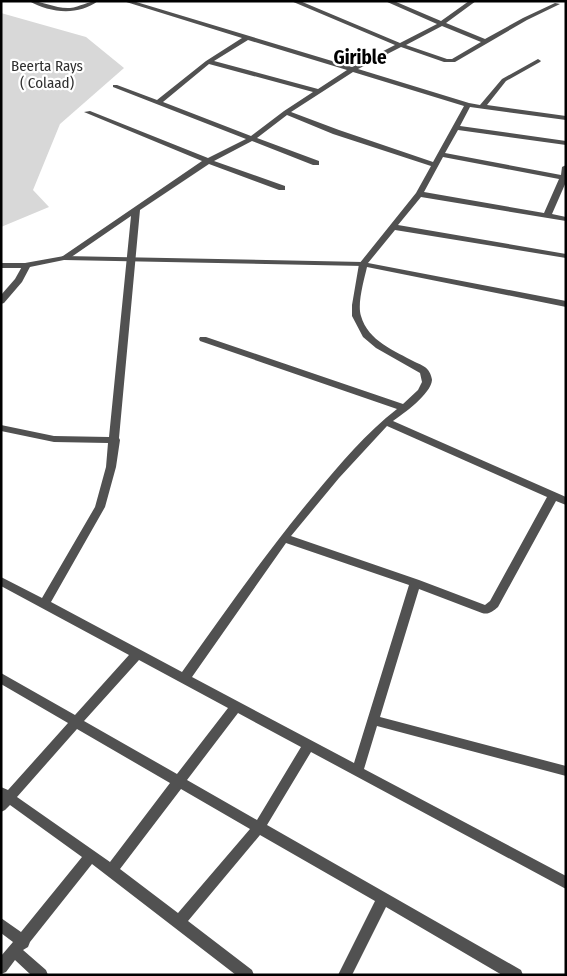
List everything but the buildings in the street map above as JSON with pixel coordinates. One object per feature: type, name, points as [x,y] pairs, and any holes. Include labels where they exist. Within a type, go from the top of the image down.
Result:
[{"type":"street","points":[[32,1],[68,11],[81,8],[95,1]]},
{"type":"street","points":[[126,1],[468,105],[566,118]]},
{"type":"street","points":[[294,1],[397,44],[446,61],[454,61],[553,3],[566,8]]},
{"type":"street","points":[[388,1],[486,42]]},
{"type":"street","points":[[64,258],[208,161],[253,138],[286,112],[352,70],[397,44],[441,24],[473,1]]},
{"type":"street","points":[[158,102],[208,62],[247,38]]},
{"type":"street","points":[[482,107],[504,80],[538,60]]},
{"type":"street","points":[[208,62],[319,91]]},
{"type":"street","points":[[115,86],[316,163]]},
{"type":"street","points":[[184,679],[284,538],[335,476],[386,422],[404,408],[427,383],[424,371],[379,346],[365,334],[356,316],[364,264],[419,194],[468,105]]},
{"type":"street","points":[[88,112],[208,161],[282,188]]},
{"type":"street","points":[[286,112],[336,132],[435,165]]},
{"type":"street","points":[[456,127],[566,143]]},
{"type":"street","points":[[440,154],[565,177]]},
{"type":"street","points":[[547,216],[565,177],[566,167]]},
{"type":"street","points":[[419,194],[566,219]]},
{"type":"street","points":[[44,604],[100,507],[111,467],[136,209]]},
{"type":"street","points":[[393,227],[566,256]]},
{"type":"street","points":[[1,265],[27,265],[64,258],[364,264],[566,304]]},
{"type":"street","points":[[1,301],[19,280],[27,265]]},
{"type":"street","points":[[203,339],[404,408]]},
{"type":"street","points":[[386,422],[566,501]]},
{"type":"street","points":[[1,428],[54,439],[115,440]]},
{"type":"street","points":[[284,538],[415,583],[486,610],[490,608],[553,496]]},
{"type":"street","points":[[1,581],[566,883]]},
{"type":"street","points":[[356,772],[415,583]]},
{"type":"street","points":[[136,654],[76,722],[3,798],[91,855],[247,975]]},
{"type":"street","points":[[1,678],[177,782],[259,826],[516,975]]},
{"type":"street","points":[[111,870],[236,707]]},
{"type":"street","points":[[372,720],[566,771]]},
{"type":"street","points":[[178,923],[259,826],[308,746]]},
{"type":"street","points":[[1,967],[91,855]]},
{"type":"street","points":[[346,975],[384,898]]},
{"type":"street","points":[[1,924],[41,975]]},
{"type":"green space","name":"Beerta Rays ( Colaad)","points":[[1,13],[86,37],[124,68],[60,124],[33,190],[49,207],[1,227]]},
{"type":"district","name":"Girible","points":[[360,57]]}]
